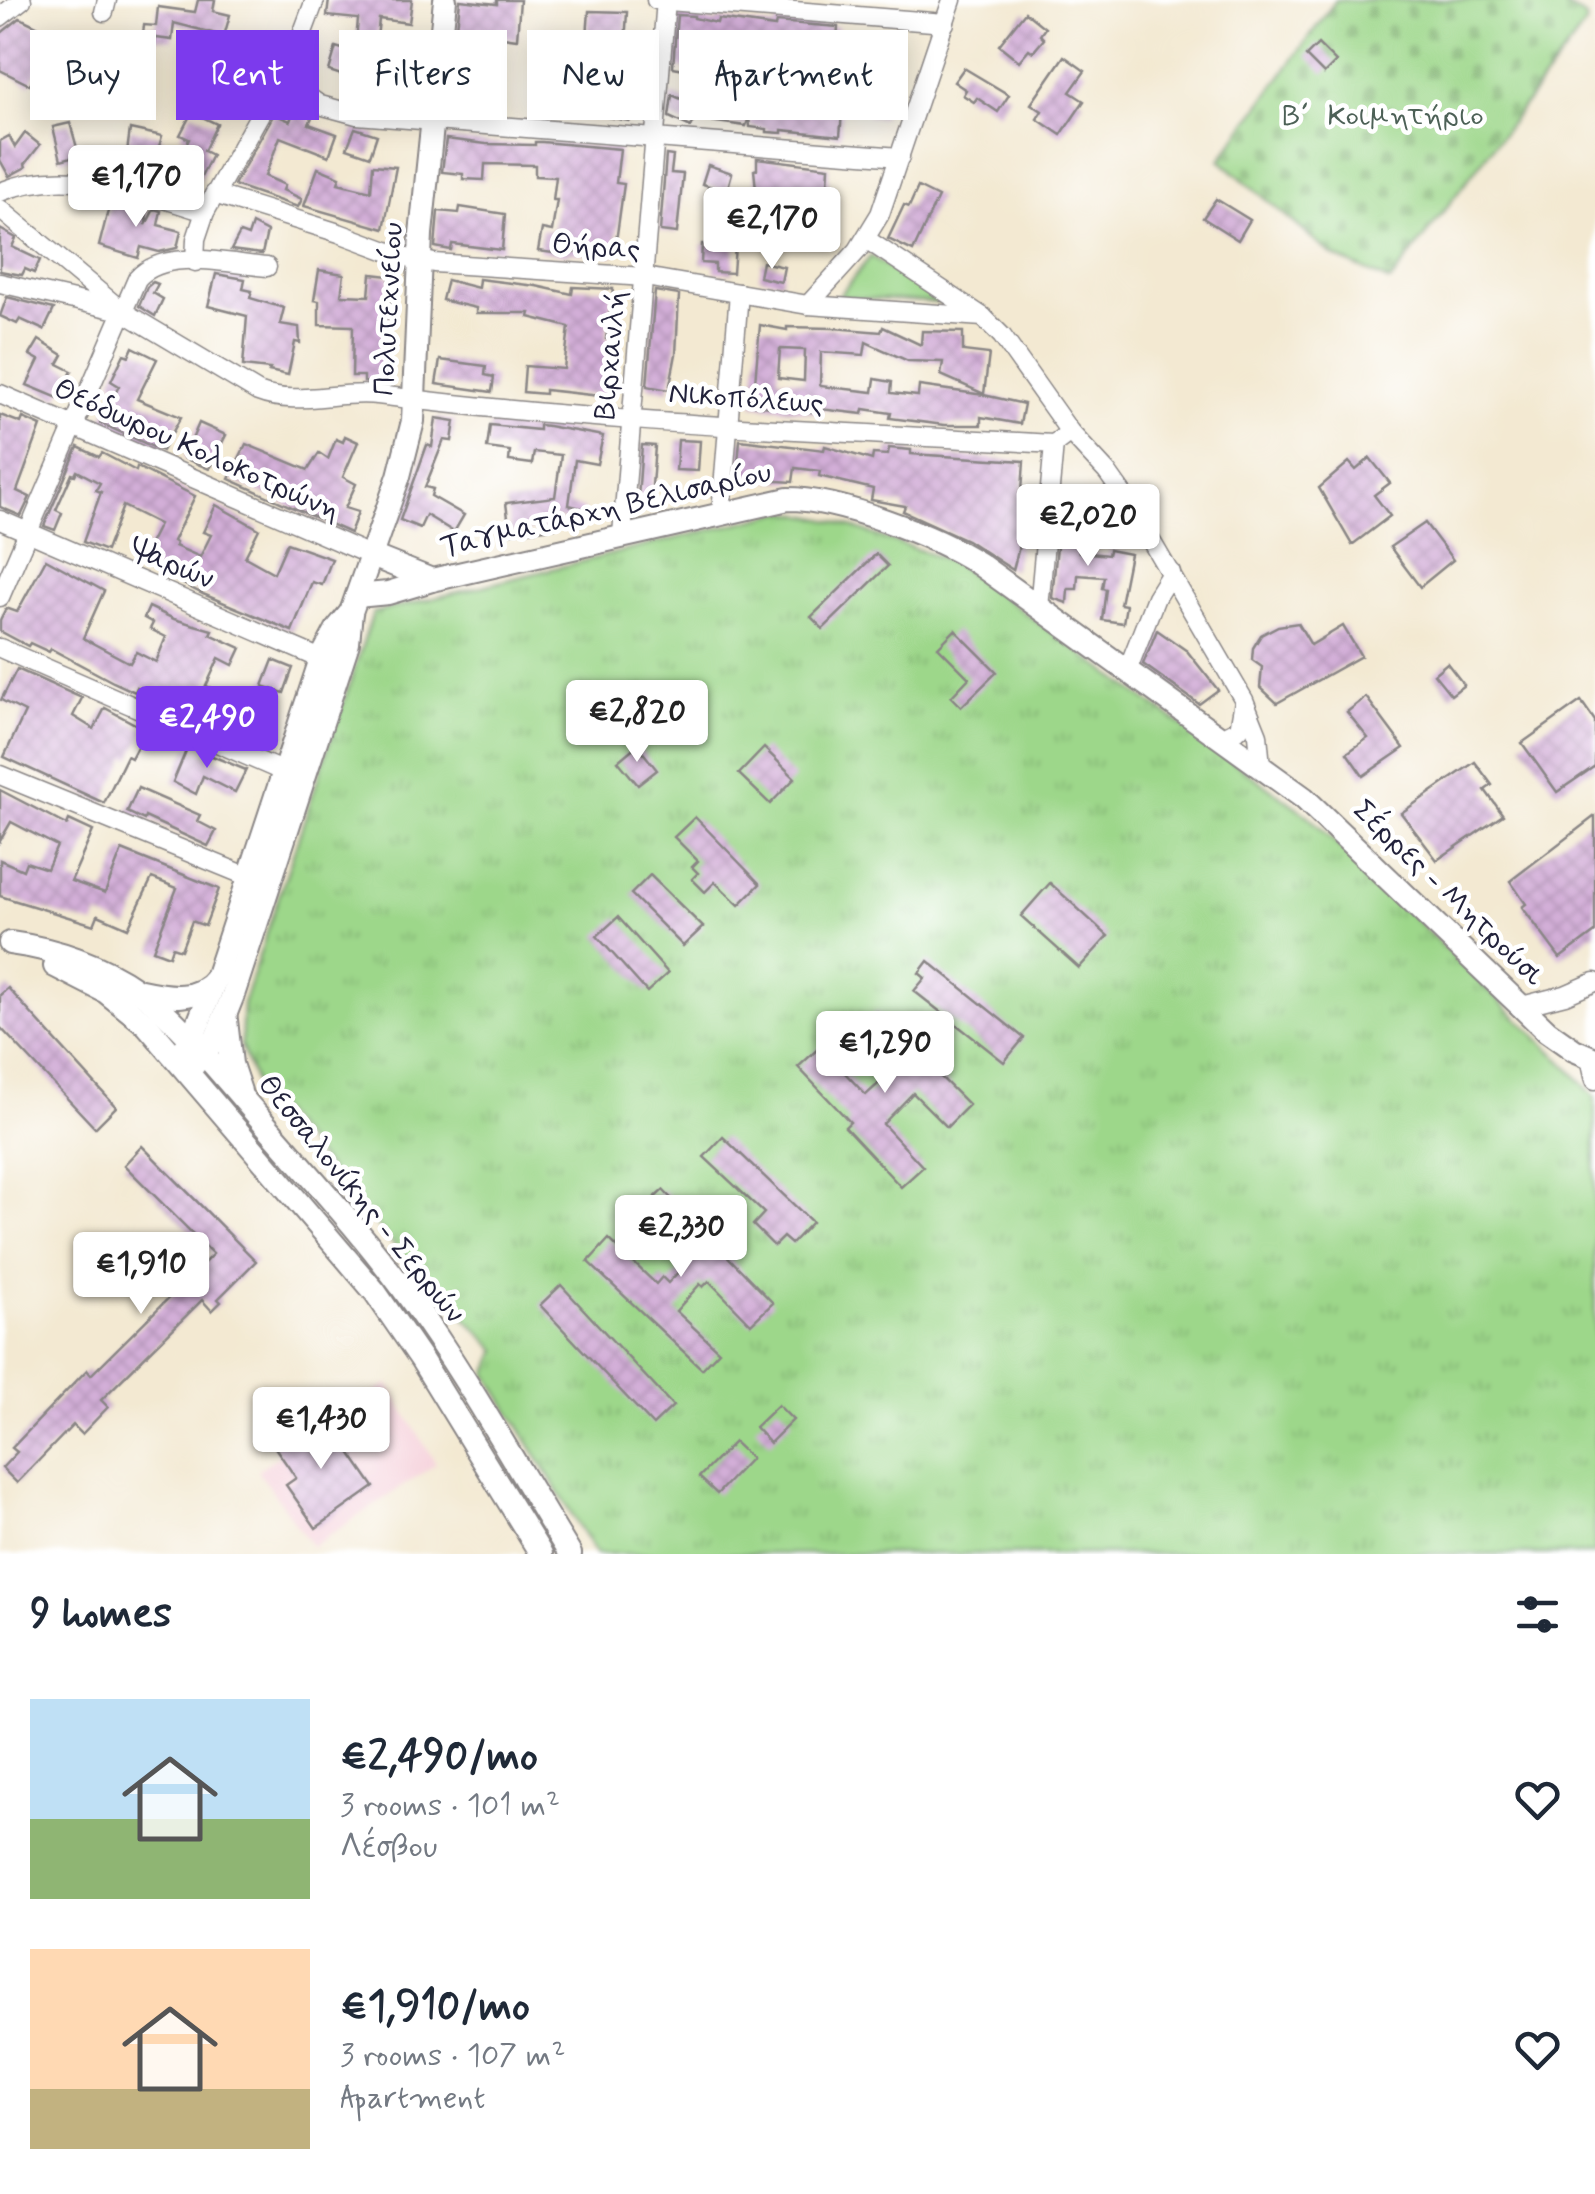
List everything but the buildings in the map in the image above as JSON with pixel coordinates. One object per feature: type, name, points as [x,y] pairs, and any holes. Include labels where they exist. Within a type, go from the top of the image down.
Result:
[{"type":"main road","name":"Πολυτεχνείου","points":[[227,1012],[348,644],[354,604],[406,455],[415,401],[420,261],[446,0]]},
{"type":"main road","name":"Ταγματάρχη Βελισαρίου","points":[[372,556],[432,580],[788,500],[834,506],[950,546],[1261,766]]},
{"type":"main road","points":[[354,604],[432,580]]},
{"type":"main road","name":"Πολυτεχνείου","points":[[189,1057],[322,659],[354,604]]},
{"type":"main road","name":"Σέρρες - Μητρούσι","points":[[1261,766],[1323,814],[1556,1038],[1593,1066]]},
{"type":"main road","points":[[5,942],[118,999],[189,1057]]},
{"type":"main road","points":[[5,942],[60,953],[137,990],[159,995],[197,994],[216,978]]},
{"type":"main road","points":[[137,990],[189,1057]]},
{"type":"main road","points":[[189,1057],[218,1034],[227,1012]]},
{"type":"main road","points":[[227,1012],[232,1070],[246,1103]]},
{"type":"main road","name":"Θεσσαλονίκης - Σερρών","points":[[189,1057],[246,1103],[411,1300],[570,1554]]},
{"type":"main road","name":"Θεσσαλονίκης - Σερρών","points":[[189,1057],[382,1302],[542,1554]]},
{"type":"street","points":[[0,17],[22,0]]},
{"type":"street","points":[[304,30],[315,0]]},
{"type":"street","points":[[655,0],[945,23]]},
{"type":"street","name":"Βιρχανλή","points":[[622,535],[666,0]]},
{"type":"street","points":[[808,305],[866,238],[887,198],[952,0]]},
{"type":"street","points":[[319,104],[336,111],[432,122],[900,157]]},
{"type":"street","points":[[195,262],[196,239],[205,212],[255,120]]},
{"type":"street","points":[[0,192],[35,182],[76,181],[128,190],[205,212]]},
{"type":"street","name":"Θήρας","points":[[214,194],[420,261],[645,277],[808,305],[983,317]]},
{"type":"street","points":[[0,209],[122,312]]},
{"type":"street","points":[[866,238],[983,317],[1002,336],[1070,432],[1129,503],[1244,700],[1258,735],[1261,766]]},
{"type":"street","points":[[0,597],[122,312],[145,270],[165,262],[267,267]]},
{"type":"street","points":[[0,284],[122,312]]},
{"type":"street","points":[[721,513],[739,292]]},
{"type":"street","name":"Νικοπόλεως","points":[[122,312],[269,396],[361,394],[728,426],[1054,444]]},
{"type":"street","name":"Θεόδωρου Κολοκοτρώνη","points":[[0,394],[372,556]]},
{"type":"street","points":[[1038,608],[1054,444],[1070,432]]},
{"type":"street","name":"Ψαρών","points":[[0,520],[322,659]]},
{"type":"street","points":[[1127,670],[1156,596],[1170,573]]},
{"type":"street","points":[[0,648],[284,772]]},
{"type":"street","points":[[1214,732],[1223,737],[1239,729],[1244,700]]},
{"type":"street","points":[[0,775],[249,878]]},
{"type":"street","points":[[1522,1006],[1595,982]]},
{"type":"shaded area","points":[[388,1384],[436,1464],[312,1547],[257,1470]]},
{"type":"green space","name":"Β΄ Κοιμητήριο","points":[[1336,0],[1555,0],[1586,18],[1586,24],[1390,282],[1333,256],[1220,160]]},
{"type":"green space","points":[[871,256],[942,303],[838,297]]},
{"type":"green space","points":[[787,511],[837,522],[948,560],[1306,814],[1595,1097],[1595,1554],[596,1554],[487,1374],[497,1350],[393,1244],[255,1083],[241,1046],[243,1004],[373,613]]}]
